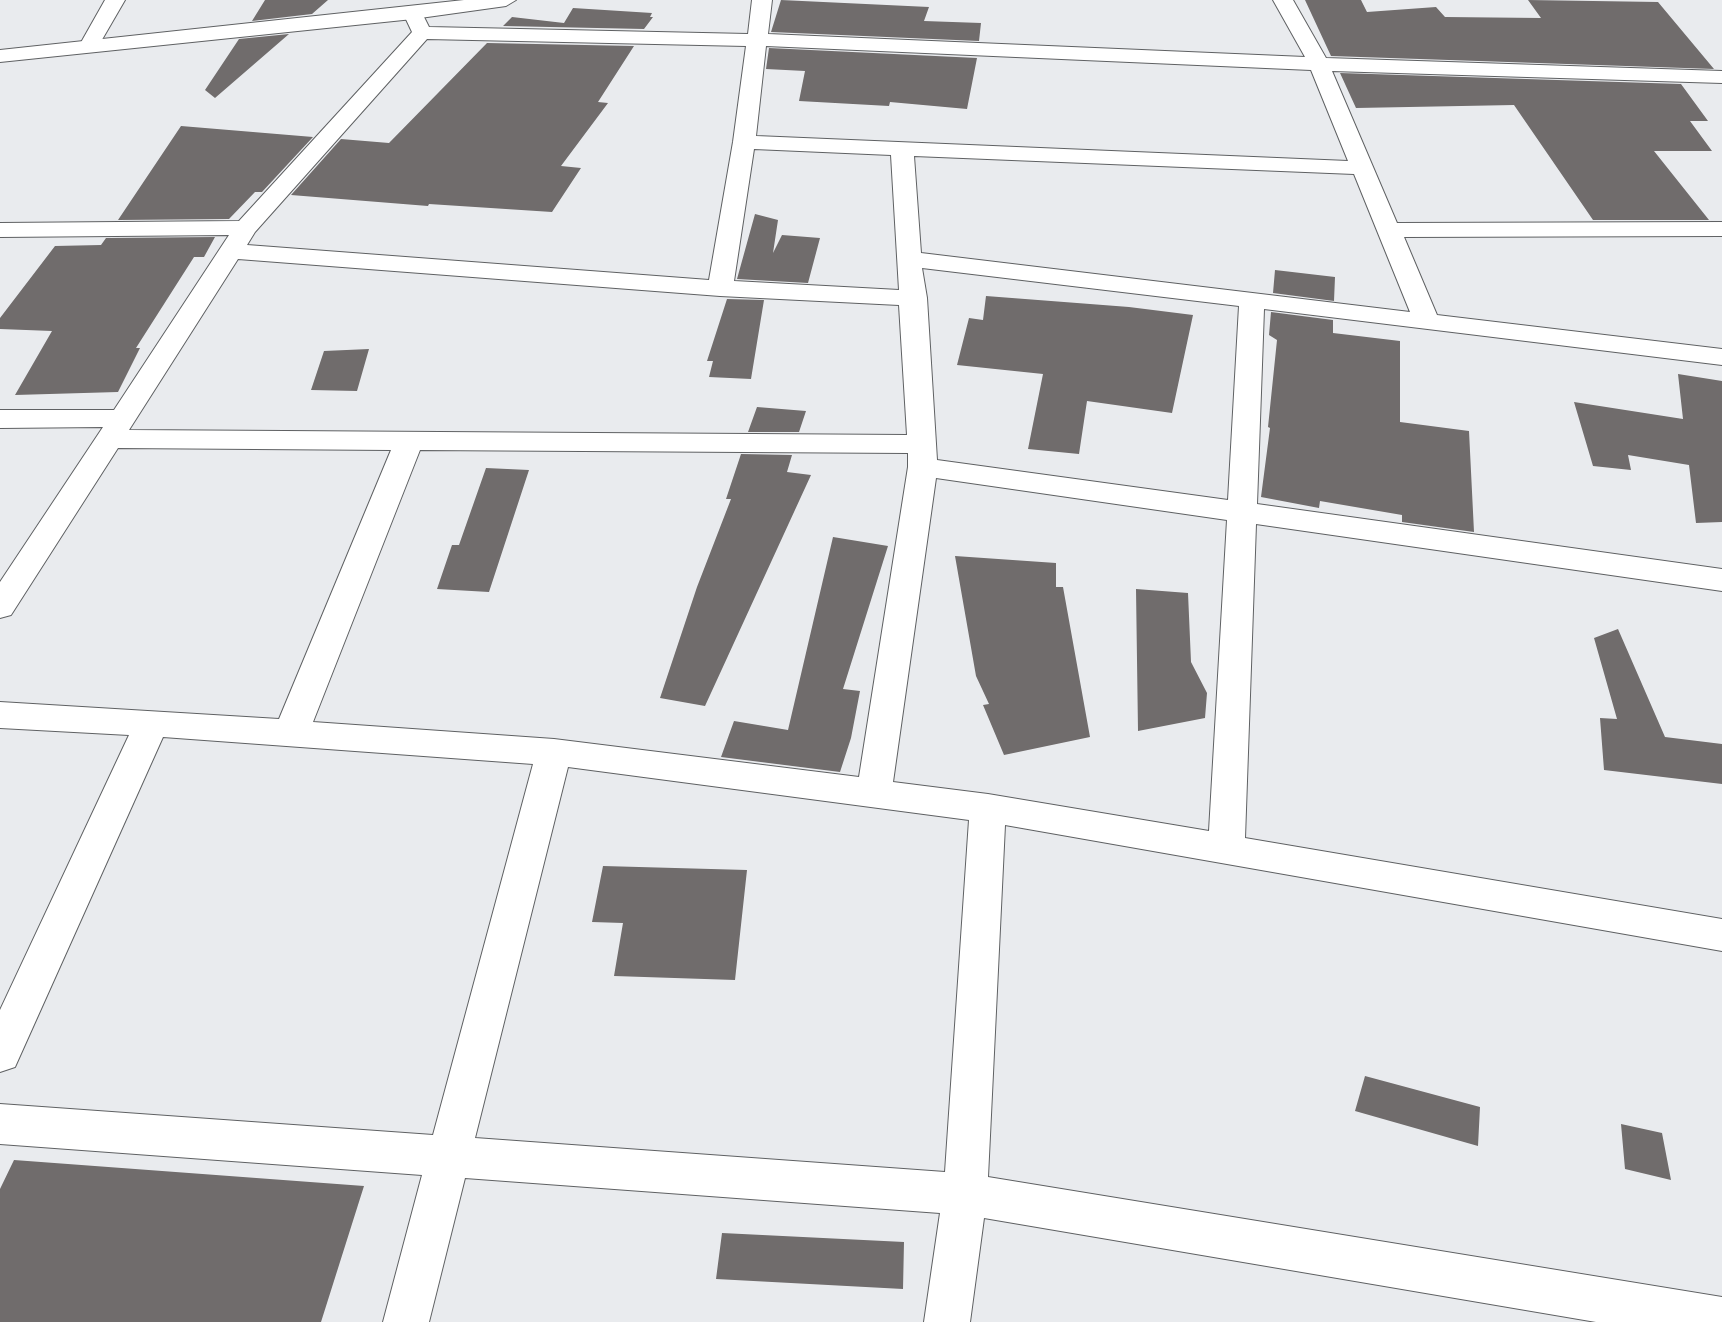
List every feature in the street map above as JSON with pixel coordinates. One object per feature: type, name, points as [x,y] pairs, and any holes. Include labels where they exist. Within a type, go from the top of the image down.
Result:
[{"type":"street","points":[[89,46],[115,0]]},
{"type":"street","points":[[0,607],[246,228],[417,23],[506,0]]},
{"type":"street","points":[[720,288],[744,142],[762,0]]},
{"type":"street","points":[[1283,0],[1319,64],[1427,322]]},
{"type":"street","points":[[0,56],[89,46],[417,23],[1319,64],[1722,77]]},
{"type":"street","points":[[744,142],[1363,168]]},
{"type":"street","points":[[874,793],[923,455],[902,148]]},
{"type":"street","points":[[0,230],[246,228]]},
{"type":"street","points":[[1389,230],[1722,229]]},
{"type":"street","points":[[231,251],[720,288],[914,298]]},
{"type":"street","points":[[910,259],[1722,357]]},
{"type":"street","points":[[1226,849],[1252,300]]},
{"type":"street","points":[[0,419],[116,429],[409,441],[923,455],[1243,512],[1722,580]]},
{"type":"street","points":[[291,732],[409,441]]},
{"type":"street","points":[[0,715],[291,732],[554,752],[988,808],[1722,935]]},
{"type":"street","points":[[0,1054],[152,723]]},
{"type":"street","points":[[406,1322],[554,752]]},
{"type":"street","points":[[947,1322],[965,1194],[988,808]]},
{"type":"street","points":[[0,1124],[965,1194],[1722,1320]]},
{"type":"building","points":[[265,0],[328,0],[312,14],[252,21]]},
{"type":"building","points":[[781,0],[929,7],[924,21],[981,23],[979,41],[771,32]]},
{"type":"building","points":[[1305,0],[1361,0],[1367,12],[1436,7],[1445,17],[1541,18],[1528,0],[1658,2],[1714,69],[1331,56]]},
{"type":"building","points":[[573,8],[652,13],[650,17],[653,17],[644,29],[503,26],[512,17],[564,23]]},
{"type":"building","points":[[289,34],[215,98],[205,90],[239,39]]},
{"type":"building","points":[[487,43],[634,46],[598,102],[608,103],[561,166],[581,168],[552,212],[429,204],[428,206],[291,195],[341,139],[389,143]]},
{"type":"building","points":[[769,48],[977,58],[967,109],[890,102],[889,106],[799,101],[805,71],[766,69]]},
{"type":"building","points":[[1340,73],[1681,84],[1708,121],[1690,121],[1712,151],[1654,151],[1709,220],[1593,220],[1514,105],[1356,108]]},
{"type":"building","points":[[181,126],[313,137],[262,192],[255,192],[229,219],[118,220]]},
{"type":"building","points":[[755,214],[778,220],[773,253],[782,235],[820,238],[808,283],[737,279]]},
{"type":"building","points":[[215,237],[204,257],[194,257],[136,348],[140,348],[118,392],[15,395],[52,331],[0,329],[0,318],[55,246],[101,245],[106,238]]},
{"type":"building","points":[[1275,270],[1335,277],[1334,301],[1273,293]]},
{"type":"building","points":[[986,296],[1129,307],[1193,315],[1172,413],[1087,401],[1079,454],[1028,449],[1043,374],[957,365],[969,318],[983,320]]},
{"type":"building","points":[[727,299],[764,300],[751,379],[709,377],[713,361],[707,361]]},
{"type":"building","points":[[1271,312],[1333,320],[1333,333],[1400,341],[1400,422],[1469,431],[1474,532],[1402,522],[1402,515],[1320,501],[1319,508],[1261,497],[1270,428],[1268,427],[1277,340],[1269,335]]},
{"type":"building","points":[[369,349],[357,391],[311,390],[324,351]]},
{"type":"building","points":[[1678,374],[1722,381],[1722,522],[1696,523],[1689,465],[1628,455],[1631,470],[1593,466],[1574,402],[1683,419]]},
{"type":"building","points":[[757,407],[806,411],[799,432],[748,432]]},
{"type":"building","points":[[741,454],[792,455],[787,472],[811,475],[705,706],[660,698],[697,587],[731,499],[726,499]]},
{"type":"building","points":[[486,468],[529,470],[489,592],[437,589],[452,545],[459,545]]},
{"type":"building","points":[[833,537],[888,546],[843,689],[860,691],[851,738],[840,772],[721,757],[734,721],[788,730]]},
{"type":"building","points":[[955,556],[1056,563],[1056,587],[1063,587],[1090,737],[1004,755],[983,705],[989,704],[976,676]]},
{"type":"building","points":[[1136,589],[1188,593],[1191,662],[1207,693],[1205,718],[1138,731]]},
{"type":"building","points":[[1618,629],[1665,737],[1722,744],[1722,784],[1604,770],[1600,718],[1617,719],[1594,638]]},
{"type":"building","points":[[603,866],[747,870],[735,980],[614,976],[623,923],[592,922]]},
{"type":"building","points":[[1365,1076],[1480,1107],[1478,1146],[1355,1111]]},
{"type":"building","points":[[1621,1124],[1662,1133],[1671,1180],[1625,1169]]},
{"type":"building","points":[[14,1160],[364,1186],[321,1322],[0,1322],[0,1189]]},
{"type":"building","points":[[722,1233],[904,1242],[903,1289],[716,1279]]}]
